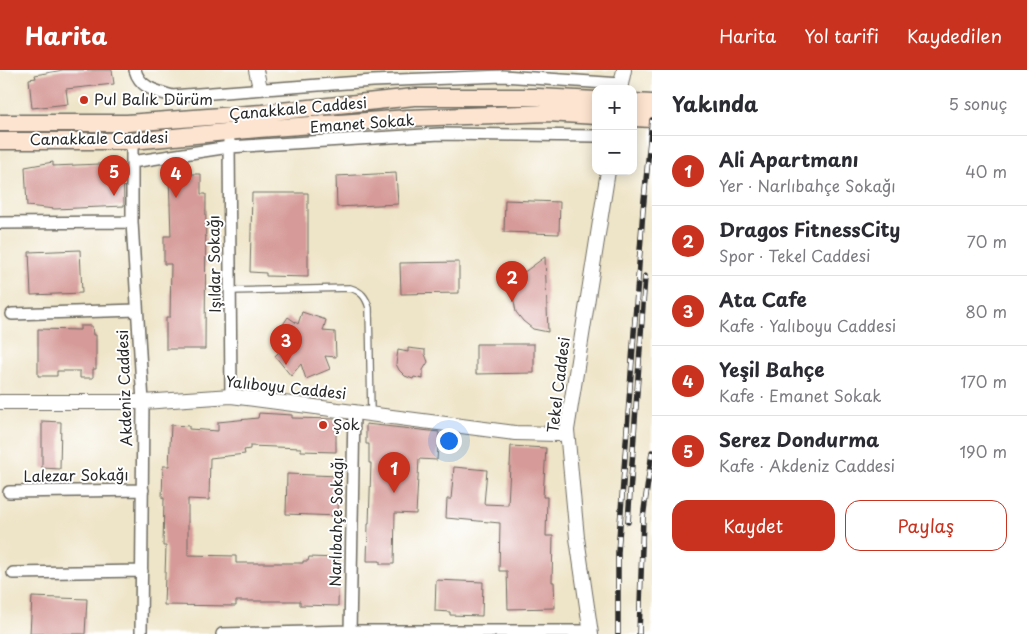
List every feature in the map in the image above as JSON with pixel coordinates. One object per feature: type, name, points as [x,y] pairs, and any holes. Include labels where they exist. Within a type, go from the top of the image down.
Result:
[{"type":"main road","name":"Çanakkale Caddesi","points":[[0,123],[127,123],[262,113],[414,97],[538,97],[592,100]]},
{"type":"main road","points":[[637,102],[652,103]]},
{"type":"main road","name":"Çanakkale Caddesi","points":[[258,129],[417,118],[548,113],[592,116]]},
{"type":"main road","points":[[637,118],[652,119]]},
{"type":"main road","name":"Canakkale Caddesi","points":[[0,141],[229,140],[258,129]]},
{"type":"street","points":[[135,70],[137,78],[148,89],[172,96],[373,75],[503,73],[612,85]]},
{"type":"street","points":[[256,70],[260,88]]},
{"type":"street","points":[[621,85],[624,70]]},
{"type":"street","name":"Emanet Sokak","points":[[132,162],[229,140],[440,134],[592,136]]},
{"type":"street","name":"Işıldar Sokağı","points":[[229,140],[231,396]]},
{"type":"street","name":"Akdeniz Caddesi","points":[[132,141],[132,222],[143,402],[141,634]]},
{"type":"street","name":"Tekel Caddesi","points":[[591,632],[577,538],[567,430],[607,175]]},
{"type":"street","points":[[0,223],[132,222]]},
{"type":"street","points":[[12,314],[137,310]]},
{"type":"street","name":"Yalıboyu Caddesi","points":[[0,402],[143,402],[231,396],[515,433],[559,434],[567,430]]},
{"type":"street","name":"Narlıbahçe Sokağı","points":[[350,633],[354,411]]},
{"type":"street","name":"Lalezar Sokağı","points":[[9,492],[143,490]]},
{"type":"street","points":[[13,573],[142,571]]},
{"type":"street","points":[[222,634],[591,632]]},
{"type":"lane","points":[[230,292],[350,288],[361,293],[369,308],[371,415]]},
{"type":"building","points":[[63,70],[112,70],[114,84],[66,89],[68,104],[32,108],[29,79],[36,78],[35,75]]},
{"type":"building","points":[[53,162],[53,166],[123,163],[124,206],[55,209],[27,206],[25,167]]},
{"type":"building","points":[[396,173],[398,204],[337,207],[336,176]]},
{"type":"building","points":[[169,174],[201,174],[201,194],[206,194],[205,349],[166,349],[166,317],[170,317],[171,264],[164,264],[164,236],[171,236]]},
{"type":"building","points":[[252,193],[308,193],[308,277],[266,276],[266,273],[250,272]]},
{"type":"building","points":[[505,200],[560,202],[559,234],[504,232]]},
{"type":"building","points":[[80,250],[82,293],[31,295],[29,252]]},
{"type":"building","points":[[545,257],[548,332],[533,329],[523,321],[516,312],[514,301],[514,289],[523,273]]},
{"type":"building","points":[[459,262],[459,293],[401,294],[400,263]]},
{"type":"building","points":[[302,312],[326,320],[323,331],[335,332],[336,357],[325,356],[330,369],[306,379],[301,364],[291,376],[275,356],[285,346],[274,338],[288,317],[298,324]]},
{"type":"building","points":[[80,326],[92,326],[93,335],[96,335],[96,369],[93,369],[93,378],[80,378],[80,371],[57,371],[57,376],[38,376],[38,329],[80,330]]},
{"type":"building","points":[[476,344],[534,344],[534,373],[476,374]]},
{"type":"building","points":[[408,348],[425,350],[428,362],[423,370],[423,379],[414,377],[413,379],[405,376],[396,364],[398,350],[408,352]]},
{"type":"building","points":[[259,413],[292,415],[292,418],[336,419],[336,452],[301,451],[301,448],[250,446],[250,449],[244,450],[245,454],[210,458],[209,500],[188,499],[188,555],[236,556],[236,563],[303,563],[303,561],[308,561],[309,557],[339,558],[338,606],[300,605],[300,601],[236,601],[236,606],[164,605],[166,546],[163,546],[163,466],[169,466],[171,425],[189,426],[189,429],[218,431],[218,422],[258,418]]},
{"type":"building","points":[[42,421],[61,422],[60,469],[42,468]]},
{"type":"building","points":[[366,424],[439,432],[437,460],[419,459],[416,514],[395,513],[394,564],[380,564],[380,561],[367,561],[371,463],[369,463],[369,444],[366,444]]},
{"type":"building","points":[[511,446],[546,448],[543,497],[547,497],[546,536],[553,536],[552,582],[554,582],[555,608],[508,609],[507,571],[499,571],[500,523],[446,518],[447,499],[451,499],[454,467],[487,470],[484,504],[508,505]]},
{"type":"building","points":[[287,474],[339,476],[338,516],[286,514]]},
{"type":"building","points":[[436,580],[483,582],[482,616],[450,615],[450,612],[435,611]]},
{"type":"building","points":[[32,597],[87,599],[85,634],[30,634]]},
{"type":"railway","points":[[618,634],[618,552],[643,210],[652,120]]},
{"type":"railway","points":[[628,522],[645,276]]},
{"type":"railway","points":[[639,634],[643,518],[652,452]]},
{"type":"place","name":"Pul Balık Dürüm","points":[[84,100]]},
{"type":"place","name":"Serez Dondurma","points":[[114,196]]},
{"type":"place","name":"Yeşil Bahçe","points":[[176,198]]},
{"type":"place","name":"Dragos FitnessCity","points":[[512,302]]},
{"type":"place","name":"Ata Cafe","points":[[286,365]]},
{"type":"place","name":"Şok","points":[[323,425]]},
{"type":"place","name":"Ali Apartmanı","points":[[394,493]]}]
